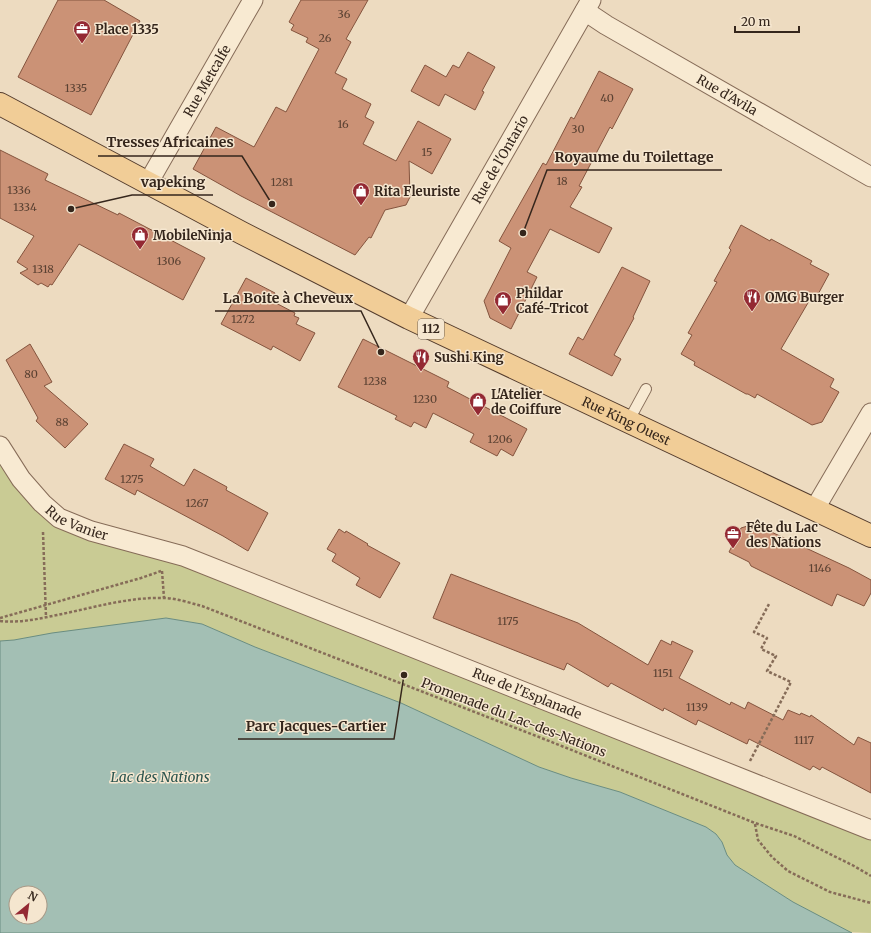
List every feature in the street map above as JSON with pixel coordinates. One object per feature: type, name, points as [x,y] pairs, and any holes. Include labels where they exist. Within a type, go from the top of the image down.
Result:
[{"type":"main road","name":"Rue King Ouest","points":[[0,104],[249,236],[409,318],[871,536]]},
{"type":"street","name":"Rue Metcalfe","points":[[148,183],[253,0]]},
{"type":"street","name":"Rue d'Avila","points":[[588,6],[606,25],[871,177]]},
{"type":"street","name":"Rue de l'Ontario","points":[[409,318],[588,6]]},
{"type":"street","points":[[814,510],[871,413]]},
{"type":"street","name":"Rue Vanier","points":[[0,446],[21,479],[42,503],[59,518],[91,531],[182,556]]},
{"type":"street","name":"Rue de l'Esplanade","points":[[182,556],[871,830]]},
{"type":"lane","points":[[628,422],[646,389]]},
{"type":"path","points":[[42,503],[46,617]]},
{"type":"path","points":[[0,618],[162,571],[182,556]]},
{"type":"path","points":[[162,571],[164,598]]},
{"type":"path","name":"Promenade du Lac-des-Nations","points":[[0,621],[12,622],[46,617],[114,603],[164,598],[202,606],[755,823],[794,836],[871,876]]},
{"type":"path","points":[[749,765],[791,682],[768,671],[776,656],[761,649],[767,638],[754,632],[769,604]]},
{"type":"path","points":[[755,823],[758,840],[772,857],[788,871],[830,892],[871,903]]},
{"type":"green space","points":[[0,446],[42,503],[183,556],[871,830],[871,933],[848,932],[793,902],[735,865],[727,855],[722,842],[716,834],[706,827],[620,792],[539,767],[401,703],[255,647],[202,624],[166,618],[0,641]]},
{"type":"water","name":"Lac des Nations","points":[[166,618],[202,624],[255,647],[401,703],[539,767],[620,792],[706,827],[716,834],[722,842],[727,855],[735,865],[793,902],[852,933],[0,933],[0,641],[52,633]]},
{"type":"building","name":"Place 1335","points":[[58,0],[104,0],[140,21],[91,115],[18,77]]},
{"type":"building","points":[[301,0],[368,0],[346,39],[351,42],[335,73],[347,79],[342,89],[371,104],[365,117],[374,122],[363,144],[396,161],[418,121],[451,139],[432,174],[409,161],[410,197],[406,205],[385,210],[371,238],[369,237],[355,255],[241,196],[193,169],[216,127],[254,147],[276,107],[286,112],[319,49],[306,42],[308,38],[291,30],[294,25],[289,22]]},
{"type":"building","points":[[468,52],[495,67],[482,91],[484,92],[475,110],[445,94],[439,106],[411,91],[425,65],[446,77],[453,65],[459,68]]},
{"type":"building","points":[[599,71],[633,89],[612,129],[610,127],[579,186],[582,187],[570,207],[612,228],[599,253],[550,229],[527,272],[537,277],[511,329],[490,318],[484,301],[511,248],[499,241],[543,163],[546,165],[571,117],[574,119]]},
{"type":"building","points":[[0,150],[48,174],[45,180],[118,215],[119,213],[205,258],[183,300],[79,244],[52,285],[50,284],[48,287],[41,283],[38,285],[20,273],[28,269],[17,262],[34,236],[0,218]]},
{"type":"building","name":"OMG Burger","points":[[741,225],[812,261],[810,264],[829,274],[816,298],[812,296],[781,349],[834,379],[830,387],[839,392],[822,422],[812,425],[757,394],[755,398],[746,394],[694,365],[695,362],[681,354],[692,335],[688,333],[717,282],[714,281],[731,250],[729,248]]},
{"type":"building","points":[[622,267],[650,281],[633,317],[634,318],[614,355],[621,359],[612,376],[569,354],[578,337],[583,340]]},
{"type":"building","points":[[246,278],[275,293],[272,301],[295,313],[294,316],[299,318],[296,324],[315,333],[300,361],[273,346],[271,350],[221,324]]},
{"type":"building","points":[[363,339],[449,382],[447,387],[527,429],[513,456],[501,449],[497,456],[470,442],[474,434],[433,413],[426,428],[414,422],[411,427],[395,419],[397,416],[338,387]]},
{"type":"building","points":[[30,344],[52,382],[44,386],[88,424],[65,448],[36,421],[38,418],[6,360]]},
{"type":"building","points":[[124,444],[154,459],[150,466],[184,486],[194,469],[227,487],[226,490],[268,513],[248,551],[137,490],[135,495],[105,479]]},
{"type":"building","points":[[754,524],[849,568],[871,580],[871,593],[864,606],[837,594],[832,606],[751,566],[749,562],[729,552],[741,528]]},
{"type":"building","points":[[339,529],[345,533],[346,531],[368,544],[367,545],[400,563],[380,598],[356,585],[360,578],[332,561],[336,554],[327,549]]},
{"type":"building","points":[[451,574],[578,623],[648,665],[661,640],[671,645],[672,641],[693,651],[679,678],[730,705],[731,702],[745,709],[748,702],[783,720],[788,710],[800,715],[801,713],[810,717],[811,715],[854,745],[858,737],[871,743],[871,793],[822,767],[820,770],[813,766],[810,770],[749,739],[747,744],[698,720],[696,725],[664,708],[663,711],[611,683],[608,687],[567,663],[564,670],[433,618]]},
{"type":"place","name":"Place 1335","points":[[82,44]]},
{"type":"place","name":"Tresses Africaines","points":[[272,204]]},
{"type":"place","name":"Rita Fleuriste","points":[[361,206]]},
{"type":"place","name":"vapeking","points":[[71,209]]},
{"type":"place","name":"Royaume du Toilettage","points":[[523,233]]},
{"type":"place","name":"MobileNinja","points":[[140,250]]},
{"type":"place","name":"OMG Burger","points":[[752,312]]},
{"type":"place","name":"Phildar Café-Tricot","points":[[503,315]]},
{"type":"place","name":"La Boite à Cheveux","points":[[381,352]]},
{"type":"place","name":"Sushi King","points":[[421,372]]},
{"type":"place","name":"L'Atelier de Coiffure","points":[[478,416]]},
{"type":"place","name":"Fête du Lac des Nations","points":[[733,549]]},
{"type":"place","name":"Parc Jacques-Cartier","points":[[404,675]]}]
